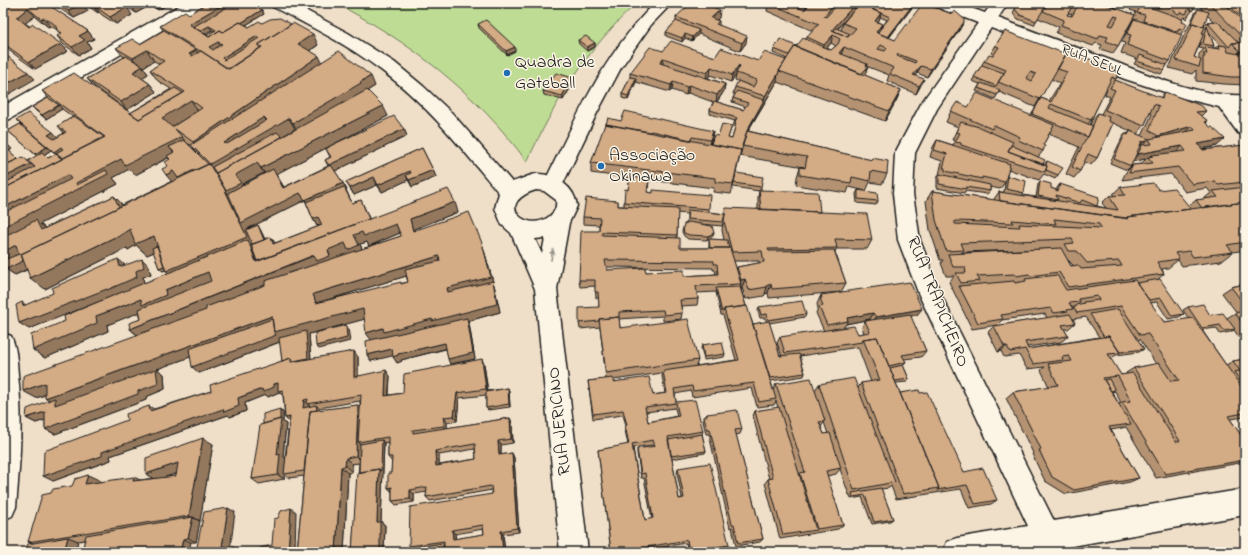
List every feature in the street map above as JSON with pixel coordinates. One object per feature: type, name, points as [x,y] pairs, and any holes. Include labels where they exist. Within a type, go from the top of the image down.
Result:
[{"type":"street","points":[[3,114],[196,3]]},
{"type":"street","points":[[279,3],[361,47],[401,76],[453,125],[510,193]]},
{"type":"street","points":[[554,185],[597,96],[626,46],[646,19],[664,3]]},
{"type":"street","name":"RUA SEUL","points":[[942,3],[994,11],[1131,75],[1189,94],[1225,102],[1245,101]]},
{"type":"street","name":"RUA TRAPICHEIRO","points":[[994,11],[929,107],[905,153],[903,194],[909,240],[930,295],[973,386],[1052,545]]},
{"type":"street","points":[[1225,102],[1245,128]]},
{"type":"street","points":[[536,182],[554,185],[561,190],[566,198],[567,206],[559,222],[540,230],[520,228],[511,223],[506,216],[504,208],[510,193],[517,187],[536,182]]},
{"type":"street","name":"RUA JERICINO","points":[[546,289],[559,222]]},
{"type":"street","name":"RUA JERICINO","points":[[520,228],[546,289],[574,552]]},
{"type":"street","points":[[3,343],[9,390],[9,442],[3,507]]},
{"type":"street","points":[[957,552],[1052,545],[1245,502]]},
{"type":"green space","points":[[335,3],[637,3],[603,38],[574,77],[549,118],[527,162],[508,137],[487,114],[440,71],[389,34]]},
{"type":"building","points":[[10,3],[46,3],[88,31],[79,36],[85,40],[72,47],[57,36],[62,33],[56,29],[57,28],[53,23],[44,18],[41,19],[28,8],[17,17],[29,27],[33,24],[61,44],[29,62],[3,43],[3,9],[11,4]]},
{"type":"building","points":[[56,3],[82,3],[68,11]]},
{"type":"building","points":[[97,3],[120,3],[127,7],[110,17],[96,7],[100,5]]},
{"type":"building","points":[[207,3],[225,3],[189,24],[209,37],[220,30],[223,32],[240,22],[249,27],[259,21],[262,23],[270,19],[280,18],[291,24],[258,45],[260,48],[228,69],[160,26],[185,11],[189,14]],"holes":[[[257,36],[259,38],[224,60],[222,58]],[[218,42],[222,44],[213,50],[209,47]]]},
{"type":"building","points":[[234,3],[249,3],[262,10],[241,23],[240,22],[223,32],[220,30],[209,37],[206,35],[216,30],[209,26],[200,31],[193,27]]},
{"type":"building","points":[[691,3],[704,3],[720,10],[711,18],[719,21],[716,24],[747,36],[742,43],[676,17]]},
{"type":"building","points":[[768,3],[792,3],[790,4],[804,10],[810,4],[808,3],[835,3],[824,16],[826,17],[839,3],[856,3],[832,30],[848,37],[856,28],[843,23],[860,3],[877,3],[872,9],[881,13],[875,21],[882,24],[876,32],[895,40],[923,3],[952,14],[954,11],[964,19],[964,22],[931,69],[921,66],[913,75],[924,79],[919,86],[890,74],[894,68],[844,47],[839,53],[867,64],[866,66],[868,67],[861,74],[796,47],[803,38],[831,50],[838,44],[840,39],[833,35],[824,45],[807,37],[819,24]],"holes":[[[881,45],[887,48],[885,51],[878,49]],[[898,54],[916,61],[915,63],[897,56]]]},
{"type":"building","points":[[879,3],[914,3],[888,37],[877,33],[890,17],[873,10]]},
{"type":"building","points":[[1020,3],[1048,3],[1036,21],[1020,15],[1015,9]]},
{"type":"building","points":[[1048,3],[1056,6],[1057,3],[1102,3],[1135,15],[1118,46],[1106,41],[1108,37],[1100,35],[1098,39],[1061,25],[1064,20],[1043,11]],"holes":[[[1073,5],[1077,7],[1072,16],[1067,15]],[[1114,16],[1118,17],[1113,26],[1109,25]]]},
{"type":"building","points":[[1105,3],[1117,3],[1115,7]]},
{"type":"building","points":[[1136,3],[1164,3],[1159,8],[1150,5],[1149,7],[1178,17],[1183,20],[1182,22],[1187,24],[1184,30],[1179,28],[1177,32],[1143,21],[1145,15],[1137,13],[1141,5]]},
{"type":"building","points":[[1165,3],[1188,3],[1194,8],[1192,11],[1189,8],[1186,14],[1181,12],[1178,14]]},
{"type":"building","points":[[1209,3],[1224,3],[1245,23],[1245,38],[1243,38]]},
{"type":"building","points":[[1227,3],[1241,3],[1245,7],[1245,21]]},
{"type":"building","points":[[1198,9],[1209,12],[1203,27],[1193,23],[1191,24]]},
{"type":"building","points":[[1134,19],[1182,35],[1170,61],[1127,45],[1131,35],[1127,34]]},
{"type":"building","points":[[486,20],[515,47],[506,51],[478,24]]},
{"type":"building","points":[[676,21],[699,30],[693,37],[685,34],[682,38],[666,32]]},
{"type":"building","points":[[1217,21],[1239,43],[1232,43],[1229,47],[1207,22]]},
{"type":"building","points":[[293,23],[313,34],[298,44],[319,56],[193,142],[175,129],[182,137],[125,165],[121,159],[76,183],[77,185],[106,170],[108,174],[3,227],[3,213],[71,179],[68,175],[7,206],[3,199],[3,189],[105,137],[42,91],[74,73],[139,119],[185,92],[150,70],[164,61],[147,50],[133,58],[116,48],[132,39],[140,44],[164,30],[196,50],[189,54],[192,56],[201,51],[229,69],[262,47],[258,45]],"holes":[[[191,100],[202,108],[172,127],[162,118]]]},
{"type":"building","points":[[1193,23],[1205,27],[1194,57],[1201,60],[1199,67],[1176,60]]},
{"type":"building","points":[[1207,26],[1214,46],[1203,44]]},
{"type":"building","points":[[836,28],[850,34],[848,37],[834,31]]},
{"type":"building","points":[[1005,31],[1066,54],[1040,99],[998,82],[1006,70],[984,61],[989,55],[993,56],[999,47],[995,46]],"holes":[[[1030,72],[1036,74],[1032,81],[1026,78]]]},
{"type":"building","points":[[586,36],[595,43],[587,47],[578,40]]},
{"type":"building","points":[[780,39],[796,46],[789,55],[774,49]]},
{"type":"building","points":[[671,41],[715,57],[721,48],[758,61],[764,52],[786,60],[765,96],[735,87],[738,81],[753,87],[757,80],[736,73],[740,66],[739,65],[732,75],[711,67],[707,73],[663,58],[660,63],[725,84],[717,95],[689,85],[687,87],[673,82],[671,85],[630,73],[650,47],[663,51]]},
{"type":"building","points":[[1245,42],[1245,77],[1231,77],[1203,73],[1203,57],[1205,57],[1203,53],[1207,53],[1205,47],[1220,49],[1219,45],[1226,46],[1228,52],[1240,54],[1238,52],[1241,52],[1232,43]]},
{"type":"building","points":[[795,46],[901,90],[889,111],[779,71]]},
{"type":"building","points":[[339,51],[371,76],[293,123],[289,118],[210,164],[191,145]],"holes":[[[264,117],[267,120],[227,144],[224,143]]]},
{"type":"building","points":[[1068,51],[1119,70],[1116,79],[1112,77],[1091,120],[1051,104],[1049,108],[1093,126],[1088,137],[1032,114],[1041,98],[1051,102],[1067,72],[1058,69]]},
{"type":"building","points":[[3,53],[28,72],[3,86]]},
{"type":"building","points":[[1140,55],[1167,65],[1164,70],[1137,61]]},
{"type":"building","points":[[126,56],[143,66],[133,72],[150,84],[121,102],[87,79]]},
{"type":"building","points":[[982,65],[1004,73],[996,86],[974,77]]},
{"type":"building","points":[[556,73],[573,78],[562,96],[543,91]]},
{"type":"building","points":[[630,77],[636,78],[628,96],[622,94]]},
{"type":"building","points":[[1115,80],[1162,98],[1165,92],[1202,106],[1206,111],[1196,112],[1208,121],[1205,122],[1225,139],[1198,144],[1203,150],[1245,145],[1245,182],[1218,185],[1215,181],[1192,184],[1178,167],[1129,173],[1133,165],[1153,163],[1148,157],[1153,156],[1152,155],[1186,151],[1182,146],[1138,154],[1142,145],[1152,144],[1149,139],[1195,130],[1192,126],[1158,136],[1149,130],[1159,106],[1154,104],[1144,126],[1105,110],[1115,90],[1110,88]]},
{"type":"building","points":[[981,83],[1000,90],[997,95],[978,88]]},
{"type":"building","points":[[175,88],[183,93],[139,119],[130,113]]},
{"type":"building","points":[[367,90],[383,106],[261,168],[257,163],[235,175],[241,183],[226,190],[225,189],[216,173]]},
{"type":"building","points":[[737,91],[764,100],[747,131],[740,156],[741,150],[711,144],[714,135],[718,136],[722,124],[732,126],[728,138],[732,139],[736,123],[734,123],[737,118],[710,110],[714,101],[743,110],[748,103],[733,98]]},
{"type":"building","points":[[977,93],[1054,125],[1043,145],[1045,146],[1043,151],[1018,140],[1020,137],[994,125],[992,129],[951,111],[957,102],[968,107]]},
{"type":"building","points":[[48,98],[59,105],[42,115],[32,107]]},
{"type":"building","points":[[625,111],[713,131],[710,140],[692,137],[691,140],[651,131],[606,124],[608,118],[621,121]]},
{"type":"building","points":[[28,113],[53,132],[48,135],[54,139],[66,132],[58,126],[74,116],[104,137],[63,158],[56,153],[63,149],[61,147],[54,152],[16,120]]},
{"type":"building","points":[[1098,113],[1109,117],[1108,121],[1113,123],[1097,158],[1088,154],[1080,171],[1072,167],[1085,140],[1088,137]]},
{"type":"building","points":[[394,116],[404,129],[329,165],[325,160],[331,157],[326,149],[332,145]]},
{"type":"building","points":[[961,122],[979,127],[1013,142],[1008,151],[1047,166],[1045,172],[955,142],[960,133],[956,132]]},
{"type":"building","points":[[20,124],[47,147],[35,154],[8,131]]},
{"type":"building","points":[[605,124],[741,150],[733,184],[715,182],[715,178],[591,163]]},
{"type":"building","points":[[747,131],[872,160],[872,158],[888,161],[887,174],[871,171],[870,181],[852,177],[851,183],[800,175],[800,167],[805,168],[807,157],[742,146]]},
{"type":"building","points":[[1130,131],[1149,139],[1147,141],[1142,141],[1131,166],[1114,159],[1125,134],[1128,135]]},
{"type":"building","points":[[277,132],[282,137],[216,173],[212,167]]},
{"type":"building","points":[[3,140],[8,145],[5,147],[18,159],[3,166],[5,165],[3,164]]},
{"type":"building","points":[[184,140],[208,164],[178,178],[173,171],[166,175],[162,169],[168,166],[165,162],[170,159],[167,156],[174,152],[169,147]]},
{"type":"building","points":[[937,140],[1010,164],[1005,182],[945,171],[945,168],[943,168],[947,154],[934,150]]},
{"type":"building","points":[[1011,145],[1045,160],[1043,164],[1008,151]]},
{"type":"building","points":[[422,148],[433,170],[409,180],[406,175],[411,173],[410,171],[378,185],[374,177],[350,188],[346,182]]},
{"type":"building","points":[[42,152],[48,158],[56,154],[62,159],[3,189],[3,184],[35,167],[28,161]]},
{"type":"building","points":[[23,157],[31,164],[3,178],[3,166]]},
{"type":"building","points":[[1047,161],[1063,168],[1058,175],[1046,170]]},
{"type":"building","points":[[209,164],[224,188],[247,237],[166,271],[154,236],[135,244],[130,229],[116,238],[115,237],[30,278],[21,254]]},
{"type":"building","points":[[331,165],[343,183],[305,200],[300,193],[241,223],[228,193],[273,169],[283,188]]},
{"type":"building","points":[[736,173],[763,177],[761,187],[734,183]]},
{"type":"building","points":[[939,174],[990,185],[990,191],[966,187],[966,189],[939,184]]},
{"type":"building","points":[[1008,176],[1026,181],[1024,193],[1006,189]]},
{"type":"building","points":[[630,177],[649,179],[647,192],[653,193],[653,190],[710,195],[709,209],[624,202],[625,189],[628,190]]},
{"type":"building","points":[[1040,181],[1051,184],[1051,188],[1058,191],[1060,184],[1099,197],[1097,206],[1082,200],[1080,203],[1056,195],[1058,200],[1038,196]]},
{"type":"building","points":[[1153,183],[1159,190],[1174,188],[1191,209],[1126,218],[1000,201],[999,192],[1118,210],[1109,196],[1125,195],[1120,187]]},
{"type":"building","points":[[344,187],[352,203],[361,200],[369,219],[257,261],[251,245],[271,237],[273,244],[322,225],[318,217],[313,219],[306,202]]},
{"type":"building","points":[[1245,187],[1245,202],[1202,208],[1196,200],[1218,197],[1213,191]]},
{"type":"building","points":[[448,189],[455,202],[410,219],[413,231],[469,212],[482,243],[491,277],[447,288],[448,292],[493,281],[497,304],[384,332],[383,328],[366,333],[363,309],[274,332],[272,316],[45,398],[45,383],[23,391],[23,376],[206,310],[206,307],[265,285],[265,281],[401,236],[396,224],[364,236],[362,232],[354,235],[359,245],[348,250],[345,243],[328,250],[330,256],[317,261],[314,255],[130,329],[129,323],[141,319],[139,309],[211,281],[208,272],[165,290],[166,295],[142,305],[141,299],[96,316],[97,323],[33,350],[31,335],[65,321],[64,316],[248,240],[256,262]],"holes":[[[439,256],[440,261],[405,269],[408,282],[401,284],[401,282],[316,303],[313,294]]]},
{"type":"building","points":[[759,190],[818,192],[820,212],[761,209]]},
{"type":"building","points":[[858,190],[877,193],[878,201],[858,199]]},
{"type":"building","points":[[932,191],[1129,219],[1127,217],[1245,202],[1245,242],[1227,245],[1233,252],[1193,257],[1189,251],[1175,253],[1179,259],[1157,262],[1164,274],[1068,287],[1059,272],[1030,276],[1029,274],[1016,276],[1015,274],[977,276],[980,281],[961,283],[956,273],[966,273],[965,267],[953,267],[948,254],[1061,248],[1071,266],[1078,265],[1081,269],[1122,266],[1119,261],[1087,263],[1077,251],[1069,251],[1065,244],[1074,243],[1072,239],[961,243],[964,250],[946,251],[936,220]],"holes":[[[1054,219],[1099,224],[1101,228],[1019,224],[1020,227],[955,224],[955,221],[1013,223],[1012,220],[1056,224]]]},
{"type":"building","points":[[114,196],[119,207],[21,254],[23,261],[6,269],[4,260],[19,254],[16,245],[3,252],[3,237],[36,220],[41,230]]},
{"type":"building","points":[[586,198],[618,201],[618,206],[678,209],[677,235],[602,232],[602,235],[680,238],[680,248],[730,248],[741,284],[696,286],[698,299],[680,300],[682,313],[664,315],[663,310],[619,312],[619,317],[579,323],[579,308],[599,307],[598,292],[595,292],[595,280],[579,280],[581,231],[599,231],[600,218],[583,217]],"holes":[[[605,260],[714,261],[714,264],[717,264],[718,274],[684,276],[684,270],[646,272],[645,268],[607,270]]]},
{"type":"building","points":[[726,208],[867,214],[872,240],[835,239],[837,248],[768,249],[769,251],[834,250],[846,283],[772,289],[771,284],[766,286],[767,287],[749,290],[745,279],[741,280],[737,267],[764,262],[762,251],[732,252],[724,221]]},
{"type":"building","points":[[688,210],[725,214],[723,222],[687,219]]},
{"type":"building","points":[[689,222],[712,226],[714,233],[708,236],[689,235],[684,233],[684,224]]},
{"type":"building","points":[[258,225],[264,240],[252,244],[246,230]]},
{"type":"building","points":[[709,239],[727,240],[729,248],[710,248]]},
{"type":"building","points":[[157,246],[164,266],[159,268],[152,248]]},
{"type":"building","points":[[118,259],[120,267],[142,259],[144,267],[136,271],[137,277],[107,290],[19,323],[16,305],[22,302],[23,306],[53,293],[52,288]]},
{"type":"building","points":[[1057,275],[1066,290],[1135,280],[1164,322],[1193,318],[1245,392],[1245,413],[1228,416],[1245,441],[1245,460],[1165,474],[1122,402],[1131,401],[1118,376],[1103,378],[1131,424],[1109,427],[1139,478],[1074,490],[1052,477],[1039,450],[1041,449],[1013,392],[1058,385],[1048,364],[1072,361],[1069,356],[1062,357],[1063,360],[1033,364],[1025,349],[1010,352],[1007,346],[1004,346],[994,326],[1070,314],[1075,323],[1062,325],[1068,336],[1025,342],[1028,349],[1109,336],[1120,353],[1108,354],[1121,375],[1133,373],[1176,442],[1180,441],[1134,368],[1159,363],[1171,381],[1179,380],[1148,334],[1140,335],[1121,306],[1077,313],[1073,307],[1084,303],[1083,302],[1099,300],[1097,296],[1078,299],[1080,302],[1069,303],[1073,309],[1067,310],[1068,311],[1054,313],[1051,308],[1001,315],[1003,319],[978,323],[959,286],[1014,281],[1015,283],[1026,281],[1025,279]]},
{"type":"building","points":[[1160,279],[1184,314],[1172,316],[1161,298],[1149,300],[1137,283]]},
{"type":"building","points":[[910,282],[922,309],[876,317],[873,313],[847,318],[848,321],[827,325],[819,307],[823,306],[820,298],[822,298],[821,295]]},
{"type":"building","points":[[1245,284],[1245,305],[1231,287]]},
{"type":"building","points":[[740,287],[746,306],[724,309],[722,312],[716,288]]},
{"type":"building","points":[[802,301],[806,314],[768,320],[767,314],[761,315],[759,307]]},
{"type":"building","points":[[1203,304],[1210,315],[1223,313],[1235,329],[1224,331],[1220,325],[1202,328],[1188,307]]},
{"type":"building","points":[[747,306],[776,399],[759,402],[754,383],[693,391],[692,386],[674,389],[676,402],[695,400],[703,431],[668,437],[679,499],[684,498],[678,468],[710,463],[729,545],[689,551],[687,540],[612,552],[598,450],[629,444],[625,426],[627,425],[623,410],[593,414],[588,381],[613,378],[613,382],[649,377],[653,395],[667,393],[663,371],[739,360],[724,309]],"holes":[[[676,403],[679,416],[648,422],[645,407]],[[653,440],[655,446],[637,449],[641,474],[645,473],[653,518],[645,520],[632,444]]]},
{"type":"building","points":[[1118,309],[1144,349],[1120,352],[1109,336],[1104,337],[1090,314]]},
{"type":"building","points":[[1244,311],[1245,313],[1245,327],[1235,313]]},
{"type":"building","points":[[910,314],[926,351],[902,355],[906,362],[889,366],[877,337],[863,339],[862,342],[785,353],[780,337],[854,326],[858,334],[870,332],[865,321]]},
{"type":"building","points":[[619,317],[620,328],[688,319],[698,360],[606,373],[599,319]]},
{"type":"building","points":[[467,318],[473,353],[448,359],[445,343],[398,354],[393,357],[392,349],[367,355],[366,341]]},
{"type":"building","points":[[272,319],[274,332],[276,335],[192,367],[189,349]]},
{"type":"building","points":[[769,321],[780,356],[799,354],[805,373],[770,378],[753,324]]},
{"type":"building","points":[[346,325],[347,338],[316,346],[315,333]]},
{"type":"building","points":[[306,331],[308,358],[294,361],[291,358],[282,361],[279,338]]},
{"type":"building","points":[[877,337],[939,488],[903,494],[861,383],[880,380],[863,339]]},
{"type":"building","points":[[722,342],[725,354],[704,357],[702,345]]},
{"type":"building","points":[[354,351],[354,377],[386,370],[385,396],[403,393],[404,374],[482,359],[486,389],[457,393],[454,416],[444,417],[444,426],[413,430],[413,433],[510,418],[511,439],[498,441],[499,455],[512,453],[517,528],[501,531],[503,552],[444,552],[444,541],[409,546],[410,507],[492,494],[491,486],[426,497],[427,487],[410,490],[410,499],[392,501],[392,487],[388,488],[388,473],[391,473],[392,457],[388,457],[388,437],[358,442],[361,395],[307,404],[308,399],[304,400],[303,408],[316,405],[317,410],[310,411],[304,471],[284,474],[290,417],[285,418],[283,390],[278,391],[278,383],[274,384],[274,387],[263,392],[262,389],[238,398],[239,406],[224,412],[223,409],[102,452],[102,456],[43,476],[44,451],[127,420],[126,414],[149,406],[150,411],[211,391],[210,385],[291,358],[291,362]],"holes":[[[475,444],[476,459],[436,466],[435,451]],[[483,525],[484,534],[453,539],[452,530]]]},
{"type":"building","points":[[1245,359],[1245,387],[1234,372],[1240,371],[1233,361]]},
{"type":"building","points":[[903,365],[909,379],[895,381],[890,368]]},
{"type":"building","points":[[156,369],[158,384],[138,391],[138,394],[45,429],[45,412],[26,418],[27,409],[55,398],[55,405]]},
{"type":"building","points":[[811,378],[825,421],[819,422],[824,434],[830,433],[841,468],[826,471],[843,525],[817,529],[800,473],[805,472],[776,384]]},
{"type":"building","points":[[854,378],[895,482],[854,490],[819,384]]},
{"type":"building","points":[[1109,379],[1115,390],[1111,391],[1104,380]]},
{"type":"building","points":[[508,388],[509,404],[486,408],[486,392]]},
{"type":"building","points":[[919,390],[920,393],[927,392],[964,472],[983,468],[997,500],[975,504],[967,485],[937,490],[939,488],[900,393]]},
{"type":"building","points":[[358,405],[356,456],[346,458],[345,466],[341,467],[336,552],[297,552],[310,411]]},
{"type":"building","points":[[779,407],[816,530],[783,535],[768,479],[773,478],[755,411]]},
{"type":"building","points":[[280,409],[280,419],[263,424],[263,414]]},
{"type":"building","points":[[737,410],[742,429],[735,430],[763,539],[738,543],[734,524],[732,524],[710,429],[707,429],[704,416],[707,416],[707,414]]},
{"type":"building","points":[[281,419],[277,455],[280,454],[278,475],[252,479],[260,425]]},
{"type":"building","points":[[702,434],[706,451],[671,456],[668,440]]},
{"type":"building","points":[[203,438],[189,516],[28,542],[42,495],[51,493],[53,489],[72,486],[75,479],[88,475],[85,484],[134,477],[133,481],[176,476],[178,463],[146,474],[146,458]]},
{"type":"building","points":[[382,440],[381,471],[379,469],[359,472],[360,444]]},
{"type":"building","points":[[379,469],[377,522],[380,522],[380,552],[352,552],[357,473]]},
{"type":"building","points":[[881,488],[893,519],[874,522],[865,495],[853,497],[852,493]]},
{"type":"building","points":[[228,508],[222,547],[231,546],[230,552],[196,552],[204,512]]},
{"type":"building","points":[[291,508],[288,552],[260,552],[260,548],[272,545],[274,519],[278,518],[281,511]]},
{"type":"building","points":[[193,517],[188,538],[183,539],[180,552],[69,552],[70,549],[83,547],[86,535]]},
{"type":"building","points":[[68,537],[64,552],[24,552],[28,544]]},
{"type":"building","points":[[443,543],[443,552],[411,552],[411,548]]},
{"type":"place","name":"Quadra de Gateball","points":[[507,73]]},
{"type":"place","name":"Associação Okinawa","points":[[601,166]]}]
